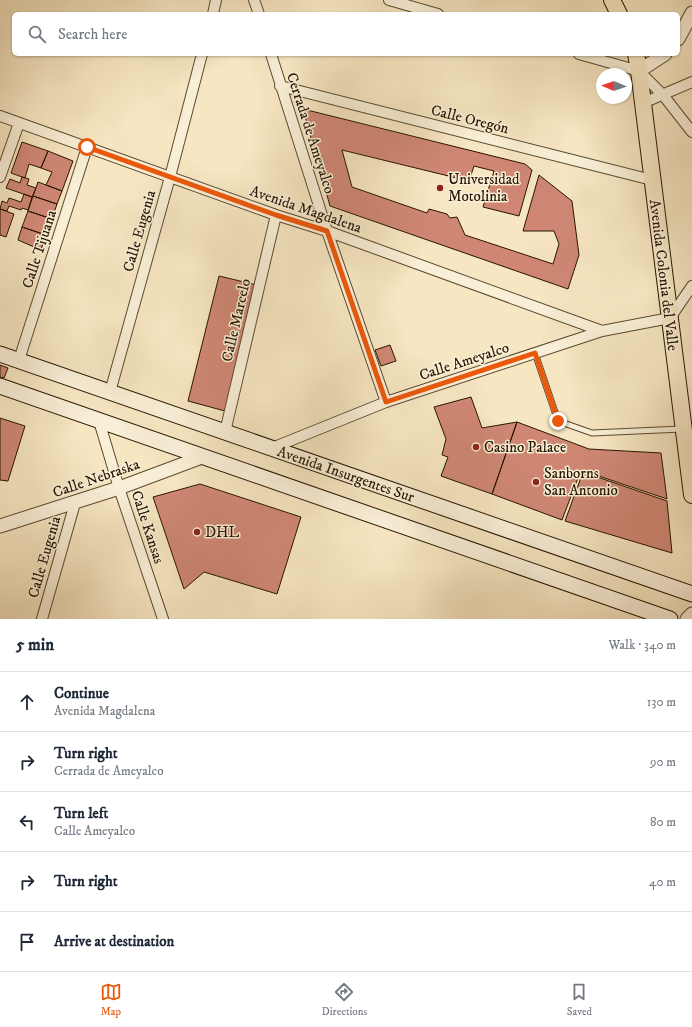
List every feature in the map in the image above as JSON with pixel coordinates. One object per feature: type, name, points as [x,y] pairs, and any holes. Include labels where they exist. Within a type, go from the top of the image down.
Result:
[{"type":"main road","points":[[612,0],[618,12]]},
{"type":"main road","name":"Avenida Colonia del Valle","points":[[636,56],[640,71],[652,180],[692,496]]},
{"type":"main road","name":"Avenida Insurgentes Sur","points":[[0,354],[692,594]]},
{"type":"main road","name":"Avenida Insurgentes Sur","points":[[0,386],[639,613],[670,619]]},
{"type":"street","points":[[213,12],[216,0]]},
{"type":"street","points":[[254,0],[257,12]]},
{"type":"street","points":[[389,0],[431,12]]},
{"type":"street","points":[[680,35],[692,13]]},
{"type":"street","name":"Calle Eugenia","points":[[110,392],[170,177],[201,56]]},
{"type":"street","name":"Cerrada de Ameyalco","points":[[271,56],[327,231],[386,402]]},
{"type":"street","points":[[586,56],[640,71],[663,95],[692,132]]},
{"type":"street","points":[[640,71],[662,56]]},
{"type":"street","points":[[643,103],[692,82]]},
{"type":"street","name":"Calle Oregón","points":[[280,86],[652,180]]},
{"type":"street","name":"Avenida Magdalena","points":[[0,116],[276,215],[327,231],[602,331]]},
{"type":"street","points":[[0,177],[19,123]]},
{"type":"street","name":"Calle Tijuana","points":[[19,360],[87,147]]},
{"type":"street","name":"Calle Marcelo","points":[[225,432],[276,215]]},
{"type":"street","points":[[670,318],[692,286]]},
{"type":"street","name":"Calle Ameyalco","points":[[272,448],[386,402],[602,331],[670,318]]},
{"type":"street","name":"Calle Kansas","points":[[100,421],[119,488],[162,619]]},
{"type":"street","name":"Calle Nebraska","points":[[0,526],[119,488],[202,457]]},
{"type":"street","name":"Calle Eugenia","points":[[42,619],[75,503]]},
{"type":"street","points":[[687,619],[692,614]]},
{"type":"lane","points":[[535,353],[558,421],[592,433],[683,429]]},
{"type":"building","name":"Universidad Motolinia","points":[[303,109],[525,164],[532,170],[519,216],[483,207],[494,171],[474,166],[469,181],[342,150],[352,187],[427,213],[429,209],[447,214],[450,218],[457,217],[465,235],[553,264],[559,244],[554,231],[523,231],[539,175],[572,201],[579,255],[568,289],[330,206]]},
{"type":"building","points":[[22,142],[48,151],[41,168],[29,164],[25,178],[11,173]]},
{"type":"building","points":[[48,151],[73,161],[62,191],[46,185],[52,172],[41,168]]},
{"type":"building","points":[[22,177],[29,179],[27,185],[36,188],[32,197],[6,188],[10,179],[20,183]]},
{"type":"building","points":[[38,182],[62,191],[57,204],[33,196]]},
{"type":"building","points":[[24,194],[32,197],[28,210],[22,208],[21,210],[9,206],[7,211],[0,209],[2,201],[7,203],[9,198],[21,202]]},
{"type":"building","points":[[33,196],[57,204],[52,219],[28,211]]},
{"type":"building","points":[[0,209],[14,214],[6,237],[0,235]]},
{"type":"building","points":[[28,211],[52,219],[46,235],[22,227]]},
{"type":"building","points":[[22,227],[46,235],[41,250],[18,240]]},
{"type":"building","points":[[219,276],[257,285],[225,411],[188,401]]},
{"type":"building","points":[[390,345],[396,361],[381,366],[375,350]]},
{"type":"building","points":[[0,365],[8,368],[4,378],[0,377]]},
{"type":"building","name":"Casino Palace","points":[[471,397],[482,428],[517,422],[492,494],[441,476],[448,457],[442,455],[446,439],[434,407]]},
{"type":"building","points":[[0,418],[25,426],[8,481],[0,480]]},
{"type":"building","name":"Sanborns San Antonio","points":[[517,422],[589,449],[661,453],[667,499],[581,470],[562,520],[492,494]]},
{"type":"building","points":[[583,472],[667,501],[672,553],[565,521]]},
{"type":"building","points":[[200,484],[301,517],[277,594],[204,572],[184,589],[153,497]]},
{"type":"place","name":"Universidad Motolinia","points":[[440,188]]},
{"type":"place","name":"Casino Palace","points":[[476,447]]},
{"type":"place","name":"Sanborns San Antonio","points":[[536,482]]},
{"type":"place","name":"DHL","points":[[197,532]]},
{"type":"route","points":[[87,147],[276,215],[327,231],[386,402],[535,353],[558,421]]}]
